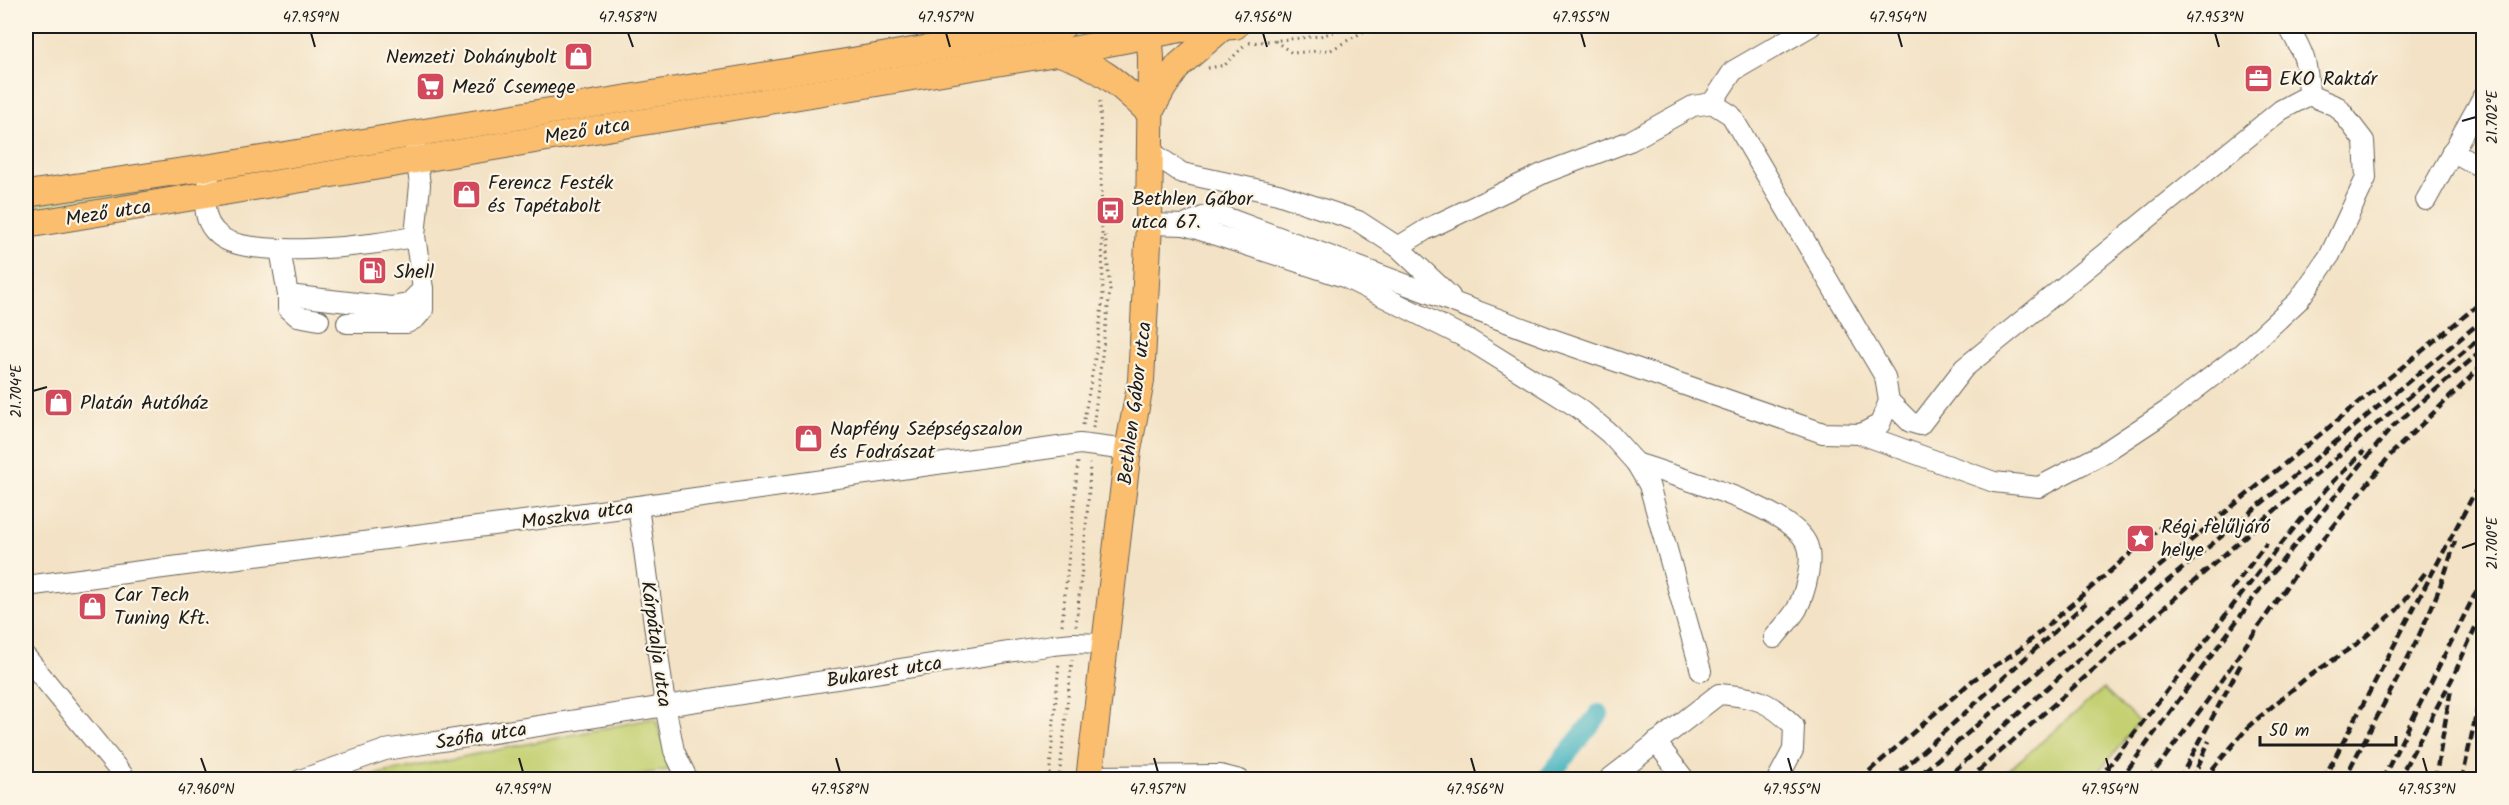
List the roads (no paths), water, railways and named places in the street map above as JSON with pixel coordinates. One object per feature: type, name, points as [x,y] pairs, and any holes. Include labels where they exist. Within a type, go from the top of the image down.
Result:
[{"type":"main road","name":"Mező utca","points":[[26,194],[225,165],[1063,26]]},
{"type":"main road","name":"Mező utca","points":[[26,225],[1056,53],[1149,31],[1229,26]]},
{"type":"main road","points":[[1056,53],[1075,58],[1105,72],[1150,113],[1163,88],[1179,65],[1229,26]]},
{"type":"main road","name":"Bethlen Gábor utca","points":[[1089,778],[1128,450],[1141,381],[1149,224],[1149,31]]},
{"type":"street","points":[[1712,103],[1733,71],[1811,26]]},
{"type":"street","points":[[2288,26],[2304,52],[2309,95]]},
{"type":"street","points":[[1889,401],[1910,422],[1920,425],[1964,368],[2281,110],[2309,95]]},
{"type":"street","points":[[1185,225],[1206,215],[1215,214],[1225,217],[1563,343],[1823,433],[1861,434],[1994,482],[2039,487],[2102,454],[2168,411],[2241,354],[2298,301],[2330,255],[2366,178],[2364,141],[2338,107],[2309,95]]},
{"type":"street","points":[[2427,200],[2484,95]]},
{"type":"street","points":[[1398,247],[1427,229],[1544,173],[1630,141],[1694,106],[1712,103],[1731,114],[1885,377],[1889,401],[1880,424],[1861,434]]},
{"type":"street","points":[[346,323],[407,323],[423,310],[423,289],[415,236],[420,185],[418,158],[414,142],[402,135]]},
{"type":"street","points":[[1150,151],[1182,173],[1278,194],[1358,221],[1398,247],[1459,304]]},
{"type":"street","points":[[2452,151],[2484,169]]},
{"type":"street","points":[[225,165],[215,173],[208,184],[204,212],[206,219],[219,236],[233,244],[280,249],[363,246],[391,243],[415,236]]},
{"type":"street","points":[[1149,224],[1185,225],[1344,277],[1466,338],[1580,409],[1610,434],[1636,463],[1648,485],[1701,671]]},
{"type":"street","points":[[280,249],[288,308],[297,316],[319,320]]},
{"type":"street","points":[[288,295],[391,307],[408,304],[423,289]]},
{"type":"street","name":"Moszkva utca","points":[[26,586],[638,506],[1085,444],[1128,450]]},
{"type":"street","points":[[1636,463],[1749,502],[1784,520],[1806,542],[1811,565],[1797,609],[1774,638]]},
{"type":"street","name":"Kárpátalja utca","points":[[638,506],[665,705],[674,752],[688,780]]},
{"type":"street","name":"Bukarest utca","points":[[665,705],[1067,643],[1104,644]]},
{"type":"street","points":[[26,657],[127,780]]},
{"type":"street","points":[[1608,780],[1719,694],[1752,697],[1780,712],[1794,726],[1793,750],[1777,780]]},
{"type":"street","name":"Szófia utca","points":[[300,780],[385,750],[665,705]]},
{"type":"street","points":[[1656,742],[1685,780]]},
{"type":"street","points":[[1089,778],[1220,775],[1240,780]]},
{"type":"waterway","points":[[1546,780],[1599,714]]},
{"type":"railway","points":[[1914,780],[2155,570],[2484,300]]},
{"type":"railway","points":[[1944,780],[2159,588],[2484,319]]},
{"type":"railway","points":[[1968,780],[2315,475],[2484,335]]},
{"type":"railway","points":[[2120,780],[2272,573],[2392,427],[2484,349]]},
{"type":"railway","points":[[2148,780],[2207,701],[2293,577],[2392,453],[2484,364]]},
{"type":"railway","points":[[2098,780],[2265,564],[2326,489],[2364,451]]},
{"type":"railway","points":[[2323,780],[2484,475]]},
{"type":"railway","points":[[1859,780],[1973,680],[2019,650],[2168,521]]},
{"type":"railway","points":[[2344,780],[2420,633],[2455,541]]},
{"type":"railway","points":[[2231,590],[2267,543]]},
{"type":"railway","points":[[2203,780],[2250,725],[2305,679],[2358,643],[2397,610],[2425,573]]},
{"type":"railway","points":[[2382,780],[2484,576]]},
{"type":"railway","points":[[1891,780],[2086,603]]},
{"type":"railway","points":[[2398,780],[2453,677],[2484,608]]},
{"type":"railway","points":[[2179,780],[2241,664]]},
{"type":"railway","points":[[2462,780],[2484,678]]},
{"type":"railway","points":[[2435,780],[2451,689]]},
{"type":"railway","points":[[2192,780],[2209,741]]},
{"type":"place","name":"Nemzeti Dohánybolt","points":[[578,56]]},
{"type":"place","name":"EKO Raktár","points":[[2258,78]]},
{"type":"place","name":"Mező Csemege","points":[[431,86]]},
{"type":"place","name":"Ferencz Festék és Tapétabolt","points":[[467,194]]},
{"type":"place","name":"Bethlen Gábor utca 67.","points":[[1111,210]]},
{"type":"place","name":"Shell","points":[[373,271]]},
{"type":"place","name":"Platán Autóház","points":[[59,402]]},
{"type":"place","name":"Napfény Szépségszalon és Fodrászat","points":[[809,439]]},
{"type":"place","name":"Régi felűljáró helye","points":[[2140,538]]},
{"type":"place","name":"Car Tech Tuning Kft.","points":[[93,606]]}]
